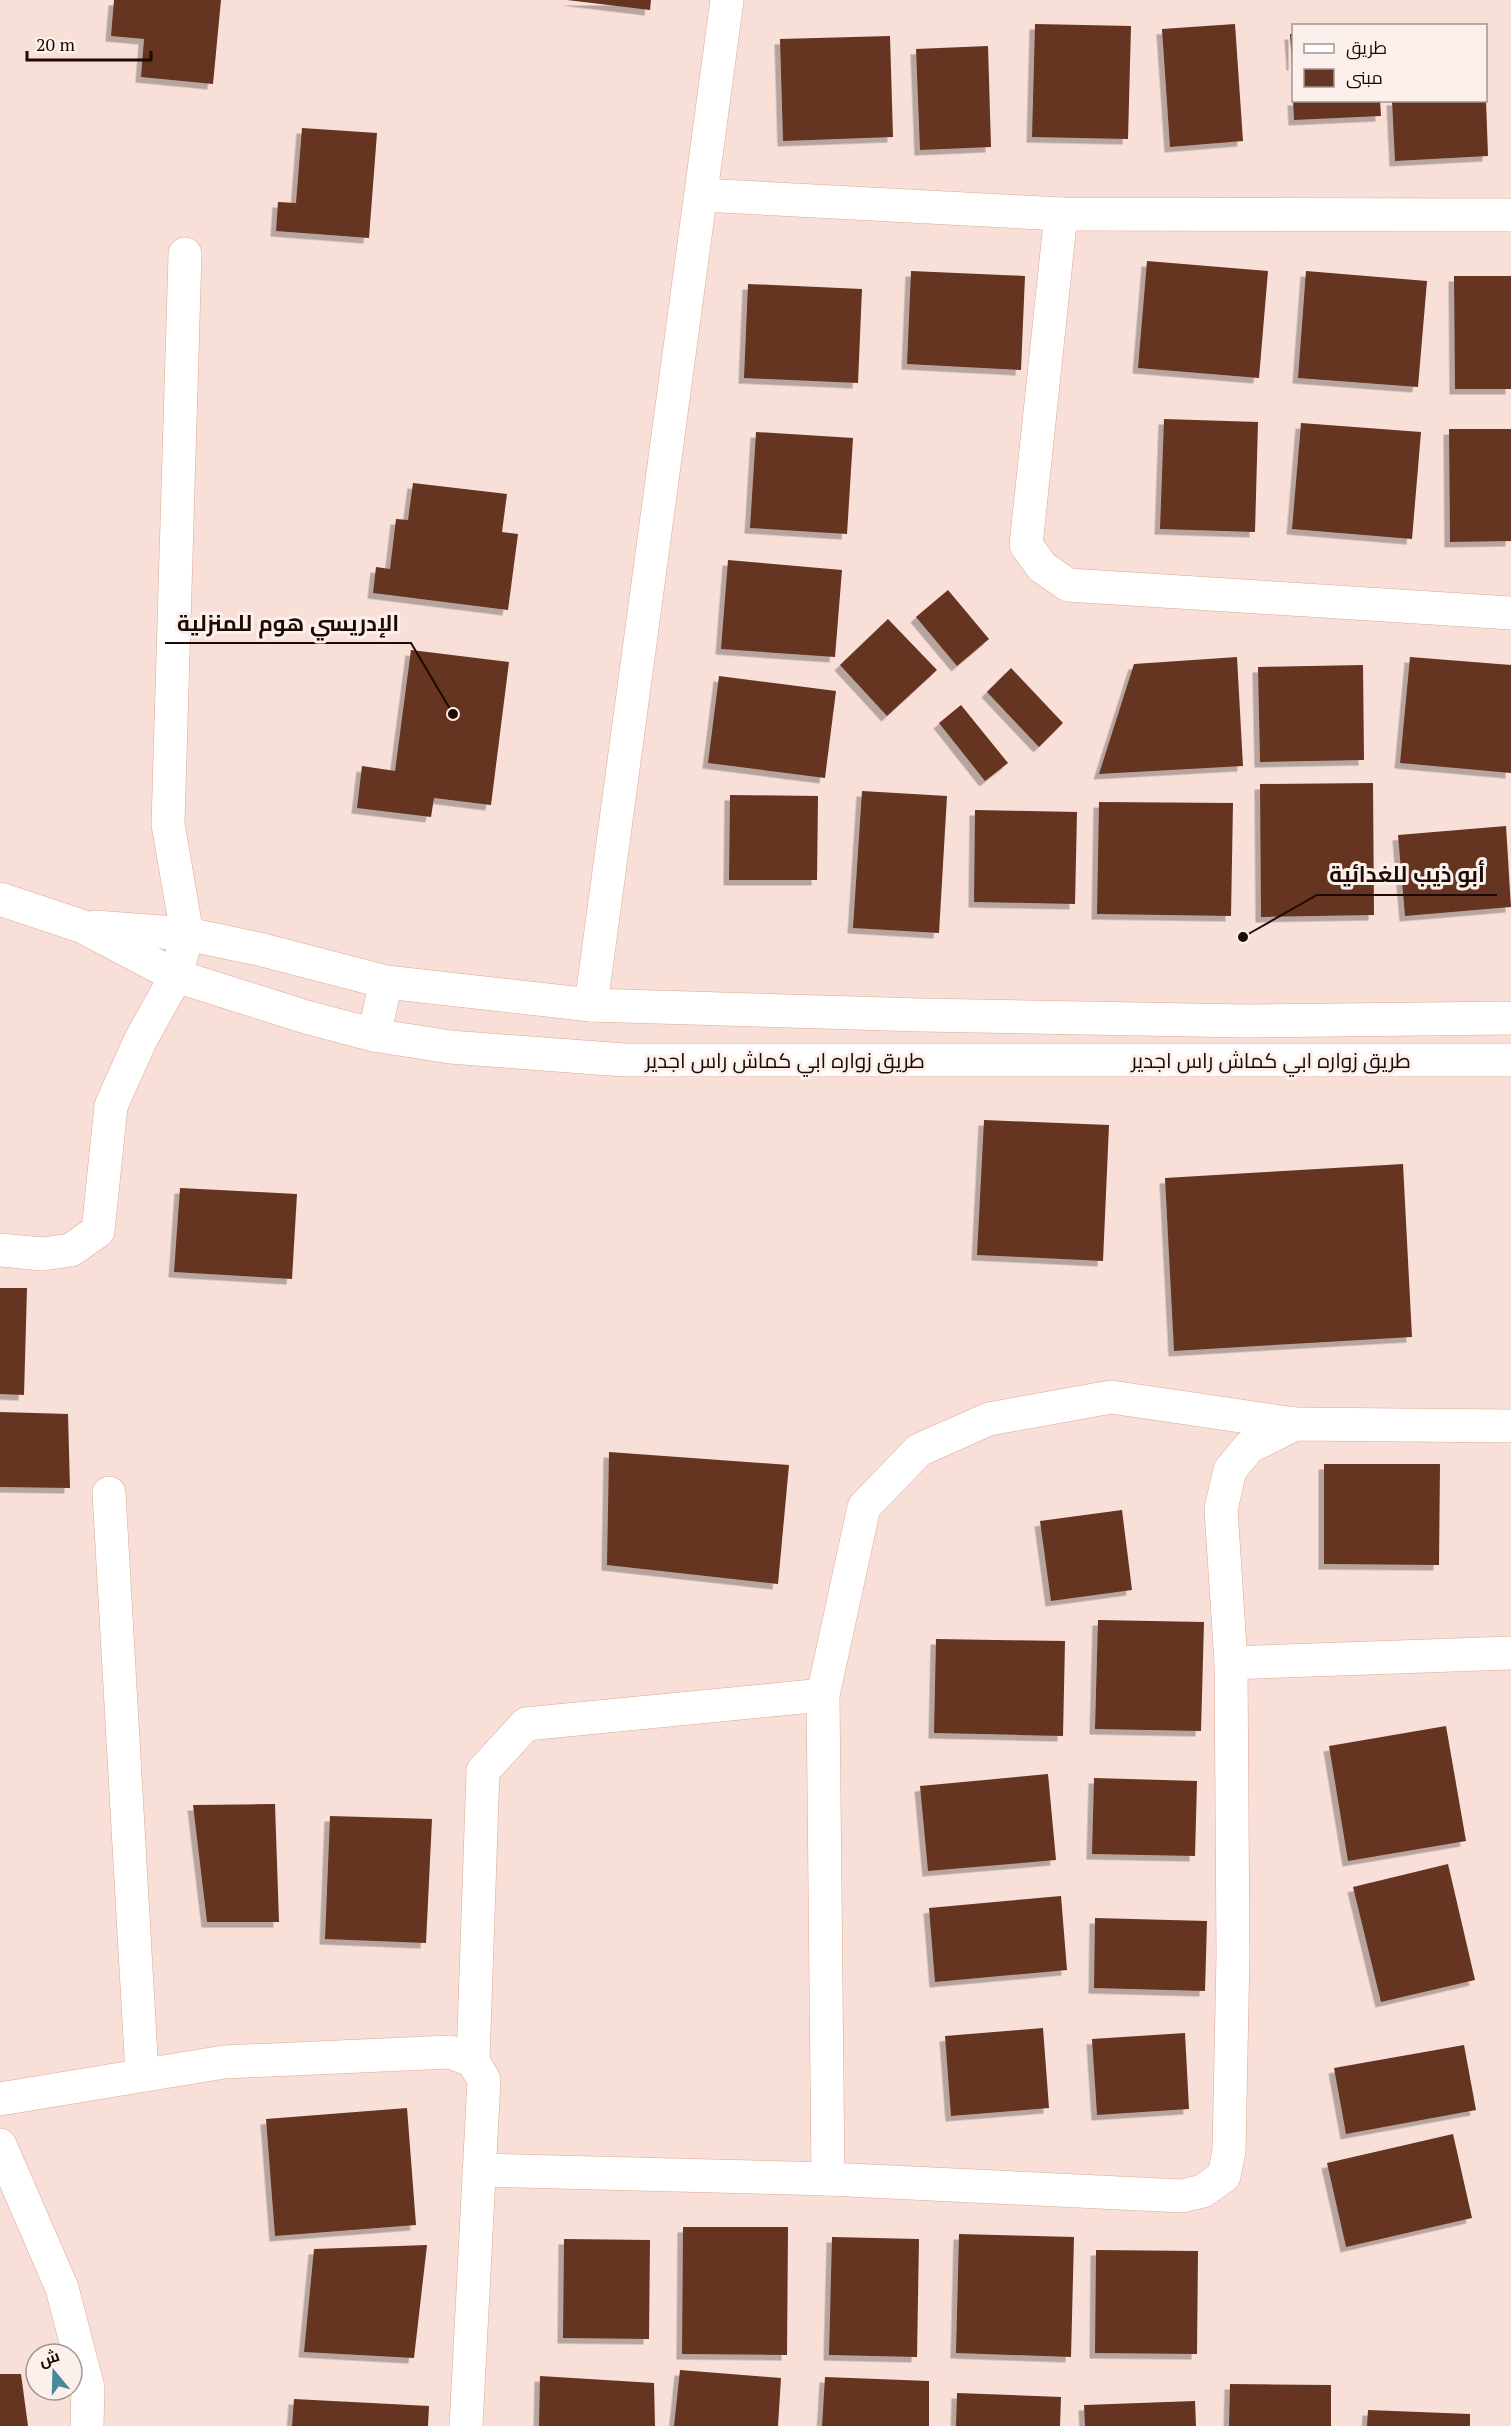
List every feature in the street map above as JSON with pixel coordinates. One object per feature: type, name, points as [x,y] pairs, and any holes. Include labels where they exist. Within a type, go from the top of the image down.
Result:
[{"type":"street","points":[[591,1005],[727,0]]},
{"type":"street","points":[[702,195],[1061,214],[1511,214]]},
{"type":"street","points":[[1061,214],[1026,545],[1042,567],[1068,585],[1511,613]]},
{"type":"street","points":[[0,1250],[42,1254],[71,1250],[98,1231],[111,1106],[140,1041],[176,976],[187,934],[168,824],[185,254]]},
{"type":"street","points":[[0,899],[81,926],[187,934],[259,949],[386,982],[591,1005],[921,1015],[1235,1021],[1511,1018]]},
{"type":"street","name":"طريق زواره ابي كماش راس اجدير","points":[[81,926],[176,976],[306,1017],[374,1035],[450,1047],[624,1060],[1511,1060]]},
{"type":"street","points":[[374,1035],[386,982]]},
{"type":"street","points":[[828,2179],[823,1695],[864,1507],[919,1450],[990,1419],[1111,1397],[1295,1424],[1511,1426]]},
{"type":"street","points":[[479,2170],[828,2179],[1182,2196],[1203,2191],[1224,2176],[1229,2151],[1233,1954],[1231,1663],[1221,1509],[1230,1470],[1249,1447],[1295,1424]]},
{"type":"street","points":[[109,1494],[142,2074]]},
{"type":"street","points":[[1231,1663],[1511,1653]]},
{"type":"street","points":[[466,2426],[484,2080],[473,2061],[483,1771],[526,1724],[823,1695]]},
{"type":"street","points":[[0,2099],[224,2062],[450,2052],[473,2061]]},
{"type":"street","points":[[0,2145],[62,2288],[88,2388],[87,2426]]},
{"type":"building","points":[[114,0],[221,0],[213,84],[141,77],[144,39],[111,36]]},
{"type":"building","points":[[567,0],[651,0],[650,10]]},
{"type":"building","points":[[1035,24],[1131,26],[1128,139],[1032,137]]},
{"type":"building","points":[[1235,24],[1243,141],[1170,147],[1162,29]]},
{"type":"building","points":[[1290,34],[1292,34],[1292,65]]},
{"type":"building","points":[[890,36],[893,137],[783,141],[780,39]]},
{"type":"building","points":[[988,46],[991,147],[920,150],[916,49]]},
{"type":"building","points":[[1293,102],[1380,102],[1381,116],[1294,120]]},
{"type":"building","points":[[1392,102],[1486,102],[1488,156],[1395,161]]},
{"type":"building","points":[[302,128],[377,133],[369,238],[276,231],[278,202],[296,203]]},
{"type":"building","points":[[1147,261],[1268,271],[1259,378],[1138,368]]},
{"type":"building","points":[[911,271],[1025,276],[1021,370],[907,364]]},
{"type":"building","points":[[1306,271],[1427,281],[1418,387],[1298,378]]},
{"type":"building","points":[[1454,276],[1511,276],[1511,389],[1455,389]]},
{"type":"building","points":[[748,284],[862,289],[858,383],[744,378]]},
{"type":"building","points":[[1164,419],[1258,422],[1255,532],[1160,529]]},
{"type":"building","points":[[1301,423],[1421,432],[1412,539],[1292,529]]},
{"type":"building","points":[[1449,429],[1511,429],[1511,541],[1450,542]]},
{"type":"building","points":[[756,432],[853,438],[847,534],[750,528]]},
{"type":"building","points":[[413,483],[507,494],[502,532],[518,534],[508,610],[373,593],[376,567],[390,569],[396,519],[408,520]]},
{"type":"building","points":[[728,560],[842,570],[835,657],[721,649]]},
{"type":"building","points":[[948,590],[989,639],[957,666],[916,617]]},
{"type":"building","points":[[888,619],[937,670],[887,716],[840,665]]},
{"type":"building","points":[[411,650],[509,662],[491,805],[434,798],[431,817],[357,808],[362,766],[395,771]]},
{"type":"building","points":[[1237,657],[1243,766],[1099,774],[1134,664]]},
{"type":"building","points":[[1410,657],[1511,665],[1511,773],[1400,763]]},
{"type":"building","points":[[1363,665],[1364,760],[1260,762],[1258,667]]},
{"type":"building","points":[[1011,668],[1063,723],[1039,747],[987,692]]},
{"type":"building","points":[[719,676],[836,691],[825,778],[708,763]]},
{"type":"building","points":[[961,705],[1008,763],[985,781],[939,723]]},
{"type":"building","points":[[1373,783],[1374,915],[1261,917],[1260,784]]},
{"type":"building","points":[[862,791],[947,796],[939,933],[853,928]]},
{"type":"building","points":[[730,795],[818,796],[817,880],[729,880]]},
{"type":"building","points":[[1099,802],[1233,803],[1231,916],[1097,914]]},
{"type":"building","points":[[975,810],[1077,812],[1075,904],[974,902]]},
{"type":"building","points":[[1506,826],[1511,907],[1405,916],[1398,835]]},
{"type":"building","points":[[984,1120],[1109,1125],[1103,1261],[977,1255]]},
{"type":"building","points":[[1403,1164],[1412,1337],[1174,1351],[1165,1178]]},
{"type":"building","points":[[180,1188],[297,1194],[292,1279],[174,1272]]},
{"type":"building","points":[[0,1288],[27,1288],[24,1395],[0,1394]]},
{"type":"building","points":[[0,1412],[68,1414],[70,1488],[0,1487]]},
{"type":"building","points":[[609,1452],[789,1465],[778,1584],[607,1565]]},
{"type":"building","points":[[1324,1464],[1440,1464],[1439,1565],[1324,1564]]},
{"type":"building","points":[[1122,1510],[1132,1590],[1051,1601],[1040,1521]]},
{"type":"building","points":[[1098,1620],[1204,1622],[1201,1731],[1095,1729]]},
{"type":"building","points":[[936,1639],[1065,1641],[1063,1736],[934,1733]]},
{"type":"building","points":[[1446,1726],[1466,1841],[1348,1861],[1329,1746]]},
{"type":"building","points":[[1048,1774],[1056,1860],[928,1871],[920,1786]]},
{"type":"building","points":[[1094,1778],[1197,1781],[1195,1856],[1092,1854]]},
{"type":"building","points":[[275,1804],[279,1922],[207,1922],[193,1805]]},
{"type":"building","points":[[330,1816],[432,1819],[426,1943],[325,1939]]},
{"type":"building","points":[[1448,1864],[1475,1980],[1381,2002],[1353,1887]]},
{"type":"building","points":[[1061,1896],[1067,1970],[935,1982],[929,1908]]},
{"type":"building","points":[[1095,1918],[1207,1921],[1205,1991],[1094,1988]]},
{"type":"building","points":[[1043,2028],[1049,2108],[951,2116],[945,2036]]},
{"type":"building","points":[[1185,2033],[1189,2109],[1097,2115],[1092,2039]]},
{"type":"building","points":[[1464,2045],[1476,2110],[1346,2134],[1334,2068]]},
{"type":"building","points":[[407,2108],[416,2225],[275,2236],[266,2119]]},
{"type":"building","points":[[1453,2134],[1472,2218],[1346,2247],[1327,2163]]},
{"type":"building","points":[[683,2227],[788,2227],[787,2355],[682,2354]]},
{"type":"building","points":[[959,2234],[1074,2237],[1071,2357],[956,2353]]},
{"type":"building","points":[[832,2237],[919,2239],[917,2357],[829,2355]]},
{"type":"building","points":[[564,2239],[650,2240],[649,2339],[563,2338]]},
{"type":"building","points":[[427,2245],[414,2358],[304,2352],[314,2249]]},
{"type":"building","points":[[1096,2250],[1198,2251],[1197,2354],[1095,2353]]},
{"type":"building","points":[[680,2370],[781,2378],[778,2426],[674,2426]]},
{"type":"building","points":[[0,2374],[21,2374],[28,2426],[0,2426]]},
{"type":"building","points":[[540,2376],[654,2383],[655,2426],[539,2426]]},
{"type":"building","points":[[825,2377],[929,2381],[929,2426],[822,2426]]},
{"type":"building","points":[[1230,2384],[1331,2385],[1331,2426],[1229,2426]]},
{"type":"building","points":[[957,2393],[1061,2397],[1060,2426],[956,2426]]},
{"type":"building","points":[[294,2399],[429,2406],[428,2426],[292,2426]]},
{"type":"building","points":[[1195,2401],[1196,2426],[1085,2426],[1084,2405]]},
{"type":"building","points":[[1368,2410],[1470,2414],[1470,2426],[1367,2426]]},
{"type":"place","name":"الإدريسي هوم للمنزلية","points":[[453,714]]},
{"type":"place","name":"أبو ذيب للغدائية","points":[[1243,937]]}]
